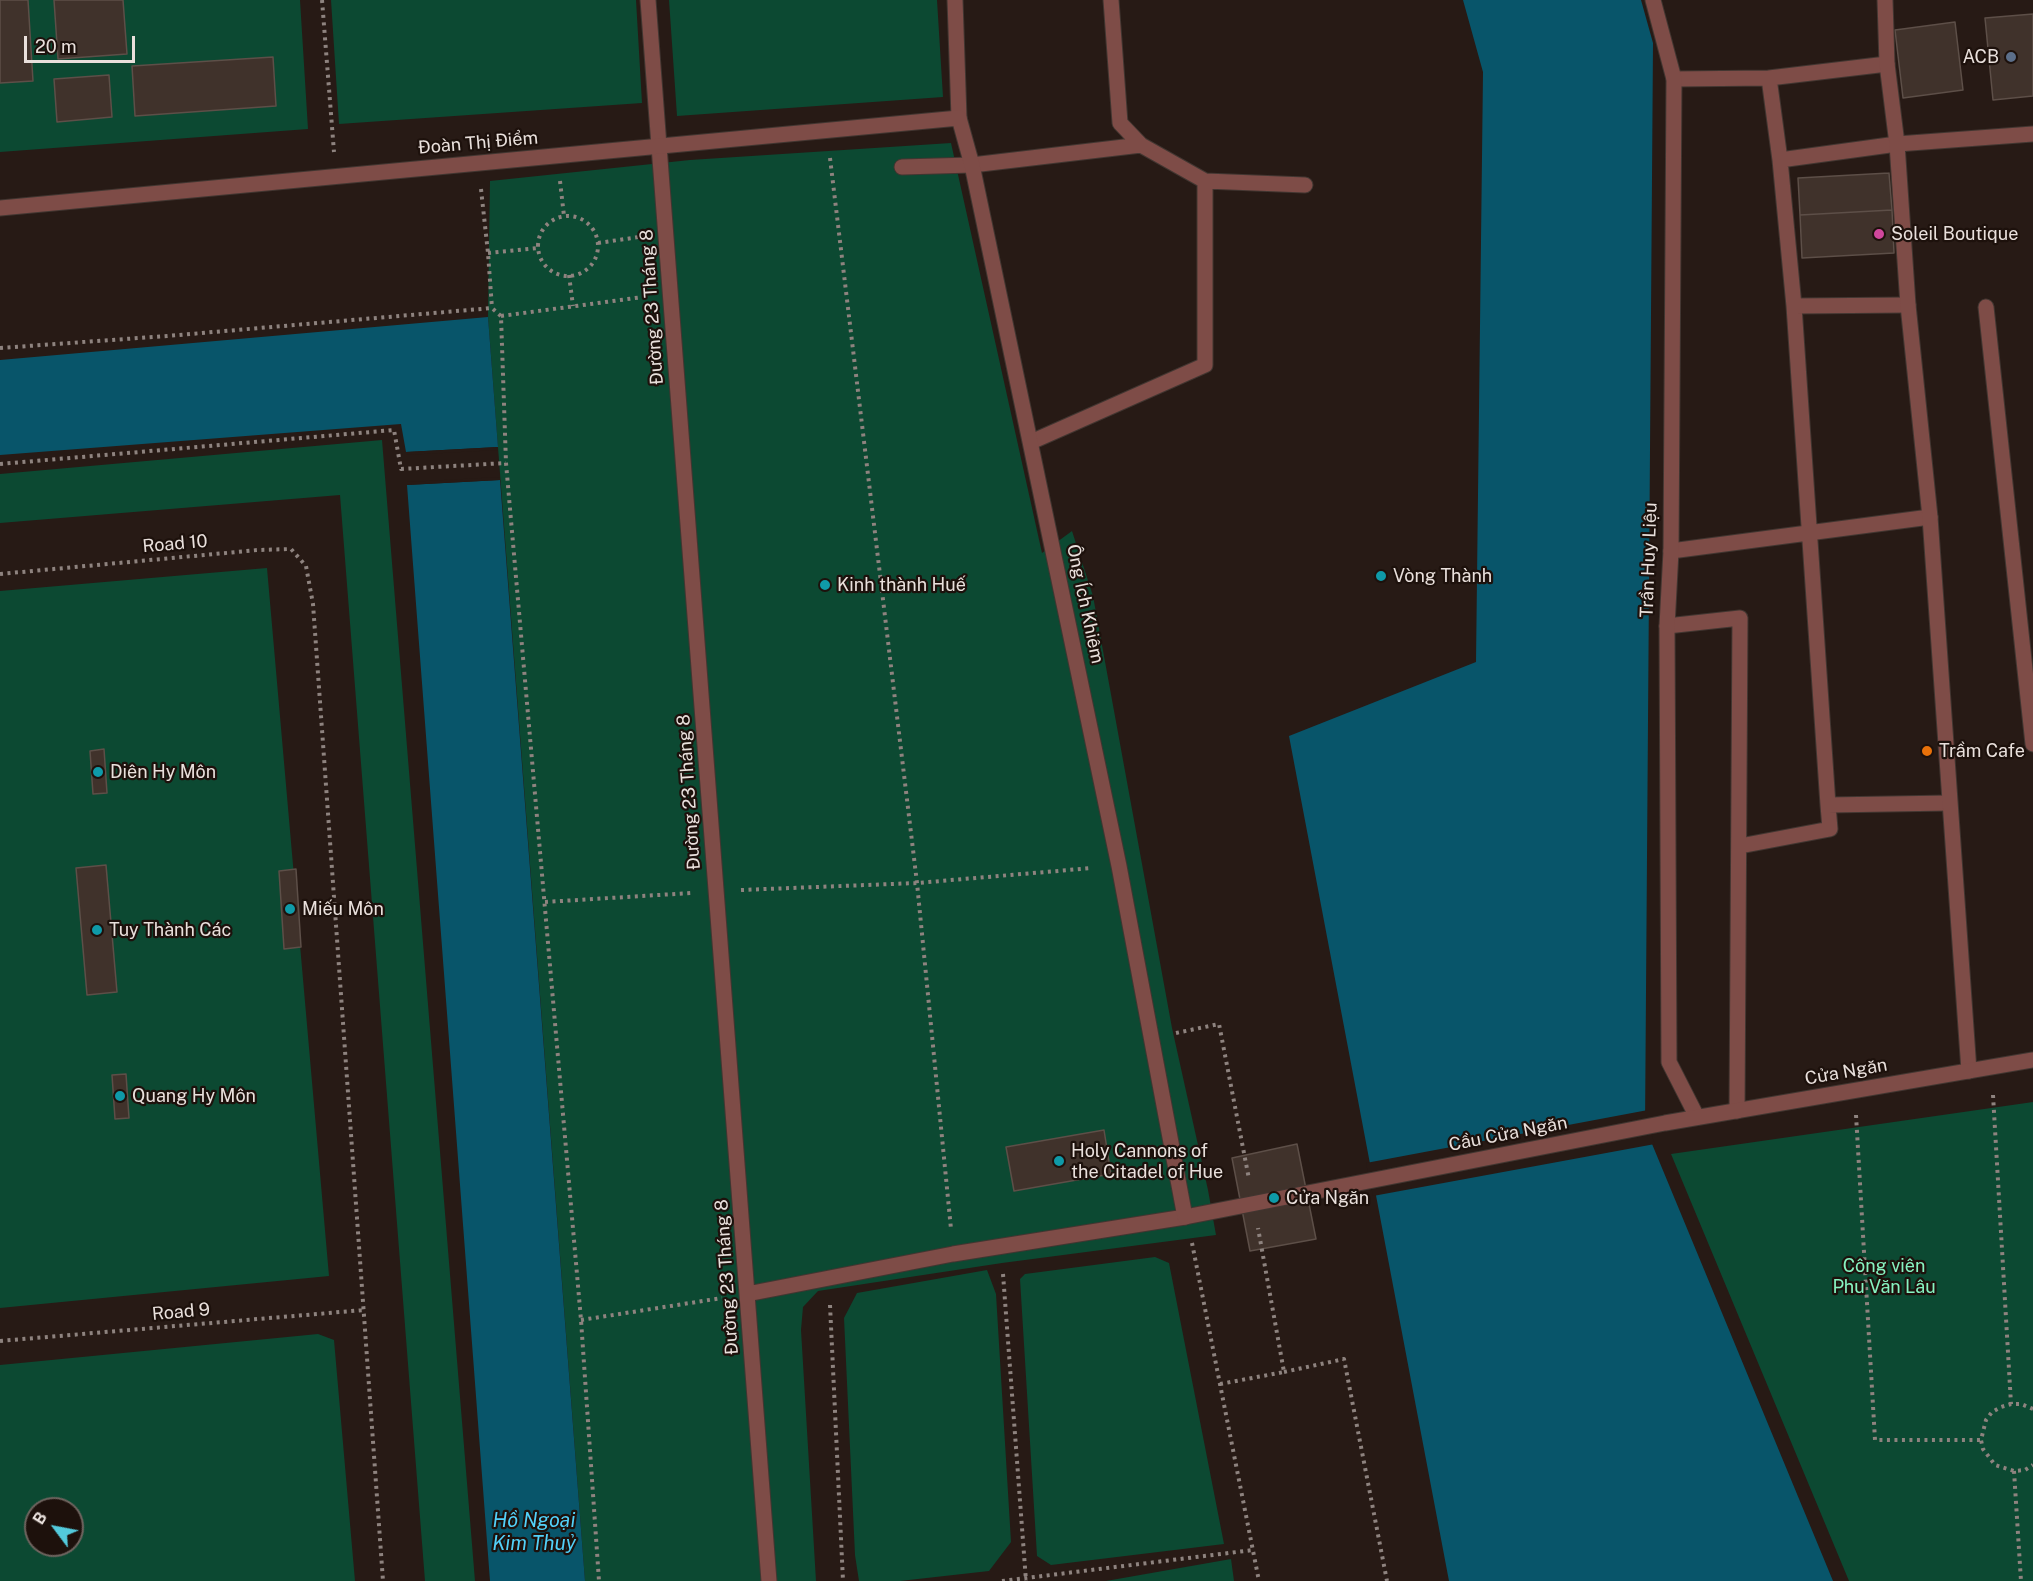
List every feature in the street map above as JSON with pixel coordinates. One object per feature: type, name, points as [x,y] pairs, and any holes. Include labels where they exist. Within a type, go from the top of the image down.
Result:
[{"type":"street","name":"Đường 23 Tháng 8","points":[[648,0],[770,1581]]},
{"type":"street","name":"Ông Ích Khiêm","points":[[955,0],[959,118],[972,165],[1119,866],[1185,1216]]},
{"type":"street","points":[[1112,0],[1120,123],[1141,145],[1205,181],[1305,184]]},
{"type":"street","name":"Trần Huy Liệu","points":[[1653,0],[1674,79],[1671,551],[1666,626],[1669,1062],[1697,1118]]},
{"type":"street","points":[[1885,0],[1887,64],[1897,144],[1908,305],[1930,517],[1969,1071]]},
{"type":"street","points":[[1674,79],[1769,78],[1887,64]]},
{"type":"street","points":[[1740,846],[1830,830],[1794,306],[1780,160],[1769,78]]},
{"type":"street","name":"Đoàn Thị Điểm","points":[[0,208],[959,118]]},
{"type":"street","points":[[1780,160],[1897,144],[2033,134]]},
{"type":"street","points":[[902,167],[972,165],[1141,145]]},
{"type":"street","points":[[1031,442],[1205,365],[1205,181]]},
{"type":"street","points":[[1794,306],[1908,305]]},
{"type":"street","points":[[1986,307],[2033,742]]},
{"type":"street","points":[[1671,551],[1930,517]]},
{"type":"street","points":[[1666,626],[1740,618],[1737,1111]]},
{"type":"street","points":[[1828,805],[1949,802]]},
{"type":"street","name":"Cửa Ngăn","points":[[1665,1123],[2033,1060]]},
{"type":"street","name":"Cầu Cửa Ngăn","points":[[1185,1216],[1665,1123]]},
{"type":"street","points":[[747,1294],[953,1254],[1185,1216]]},
{"type":"path","points":[[322,0],[336,177]]},
{"type":"path","points":[[827,130],[917,883],[953,1254]]},
{"type":"path","points":[[556,155],[564,216]]},
{"type":"path","points":[[478,163],[492,308],[501,316],[506,463],[581,1320],[599,1581]]},
{"type":"path","points":[[564,216],[584,220],[594,230],[598,243],[596,256],[588,267],[577,274],[569,275],[551,271],[542,261],[538,248],[540,236],[547,224],[564,216]]},
{"type":"path","points":[[598,243],[666,234]]},
{"type":"path","points":[[488,253],[538,248]]},
{"type":"path","points":[[569,275],[573,306]]},
{"type":"path","points":[[501,316],[671,294]]},
{"type":"path","points":[[0,348],[492,308]]},
{"type":"path","points":[[0,464],[394,430],[401,469],[506,463]]},
{"type":"path","name":"Road 10","points":[[0,574],[258,550],[291,549],[306,566],[313,604],[364,1310]]},
{"type":"path","points":[[545,902],[717,891],[917,883],[1119,866]]},
{"type":"path","points":[[1991,1067],[2011,1404]]},
{"type":"path","points":[[1854,1091],[1875,1440],[1981,1440]]},
{"type":"path","points":[[1185,1216],[1259,1581]]},
{"type":"path","points":[[1001,1246],[1026,1580]]},
{"type":"path","points":[[829,1278],[843,1581]]},
{"type":"path","points":[[581,1320],[747,1294]]},
{"type":"path","points":[[364,1310],[383,1581]]},
{"type":"path","name":"Road 9","points":[[0,1341],[364,1310]]},
{"type":"path","points":[[1284,1372],[1344,1359],[1387,1581]]},
{"type":"path","points":[[2033,1409],[2021,1404],[2011,1404],[1992,1412],[1986,1420],[1981,1440],[1983,1449],[1995,1465],[2014,1471],[2025,1470],[2033,1465]]},
{"type":"path","points":[[2014,1471],[2021,1581]]},
{"type":"path","points":[[1002,1581],[1026,1580],[1253,1550]]},
{"type":"green space","points":[[0,0],[300,0],[308,129],[0,152]]},
{"type":"green space","points":[[331,0],[636,0],[642,103],[339,124]]},
{"type":"green space","points":[[669,0],[937,0],[943,97],[677,116]]},
{"type":"green space","points":[[951,143],[1042,553],[1072,531],[1093,596],[1172,1028],[1216,1235],[1002,1263],[818,1291],[803,1307],[801,1330],[816,1581],[585,1581],[488,317],[490,181],[690,160]]},
{"type":"green space","points":[[382,440],[475,1581],[425,1581],[340,495],[0,523],[0,474]]},
{"type":"green space","points":[[267,568],[329,1276],[0,1308],[0,591]]},
{"type":"green space","name":"Công viên Phu Văn Lâu","points":[[2033,1102],[2033,1581],[1849,1581],[1671,1154]]},
{"type":"green space","points":[[1155,1257],[1169,1263],[1224,1544],[1051,1565],[1037,1556],[1020,1279],[1025,1274]]},
{"type":"green space","points":[[987,1270],[996,1294],[1011,1542],[989,1571],[900,1581],[859,1581],[855,1555],[844,1318],[857,1293]]},
{"type":"green space","points":[[318,1334],[334,1340],[355,1581],[0,1581],[0,1365]]},
{"type":"green space","points":[[1231,1559],[1234,1581],[1106,1581]]},
{"type":"water","points":[[1463,0],[1641,0],[1653,43],[1645,1127],[1833,1581],[1449,1581],[1289,736],[1476,662],[1483,72]]},
{"type":"water","points":[[488,317],[498,447],[406,452],[401,424],[0,455],[0,360]]},
{"type":"water","name":"Hồ Ngoại Kim Thuỷ","points":[[500,480],[585,1581],[490,1581],[407,485]]},
{"type":"pier","points":[[498,447],[498,450],[406,455],[406,452]]},
{"type":"pier","points":[[500,477],[500,480],[407,485],[407,482]]},
{"type":"pier","points":[[1648,1110],[1648,1127],[1655,1144],[1373,1196],[1366,1163]]},
{"type":"building","points":[[0,0],[28,0],[33,81],[0,83]]},
{"type":"building","points":[[54,0],[123,0],[127,54],[58,59]]},
{"type":"building","name":"ACB","points":[[2033,14],[2033,96],[1993,100],[1985,18]]},
{"type":"building","points":[[1955,22],[1963,90],[1903,98],[1895,30]]},
{"type":"building","points":[[273,57],[276,106],[135,116],[132,66]]},
{"type":"building","points":[[109,75],[112,117],[57,122],[54,79]]},
{"type":"building","points":[[1889,173],[1892,210],[1800,215],[1798,178]]},
{"type":"building","points":[[1892,210],[1894,253],[1802,258],[1800,215]]},
{"type":"building","name":"Diên Hy Môn","points":[[104,749],[107,793],[93,794],[90,751]]},
{"type":"building","name":"Tuy Thành Các","points":[[106,865],[117,992],[87,995],[76,868]]},
{"type":"building","name":"Miếu Môn","points":[[296,869],[301,947],[284,949],[279,871]]},
{"type":"building","name":"Quang Hy Môn","points":[[126,1074],[129,1118],[115,1119],[112,1075]]},
{"type":"building","name":"Holy Cannons of the Citadel of Hue","points":[[1104,1130],[1111,1174],[1014,1191],[1006,1147]]},
{"type":"building","name":"Cửa Ngăn","points":[[1297,1144],[1316,1239],[1250,1251],[1232,1158]]},
{"type":"place","name":"ACB","points":[[2011,57]]},
{"type":"place","name":"Soleil Boutique","points":[[1879,234]]},
{"type":"place","name":"Vòng Thành","points":[[1381,576]]},
{"type":"place","name":"Kinh thành Huế","points":[[825,585]]},
{"type":"place","name":"Trầm Cafe","points":[[1927,751]]},
{"type":"place","name":"Diên Hy Môn","points":[[98,772]]},
{"type":"place","name":"Miếu Môn","points":[[290,909]]},
{"type":"place","name":"Tuy Thành Các","points":[[97,930]]},
{"type":"place","name":"Quang Hy Môn","points":[[120,1096]]},
{"type":"place","name":"Holy Cannons of the Citadel of Hue","points":[[1059,1161]]},
{"type":"place","name":"Cửa Ngăn","points":[[1274,1198]]}]
